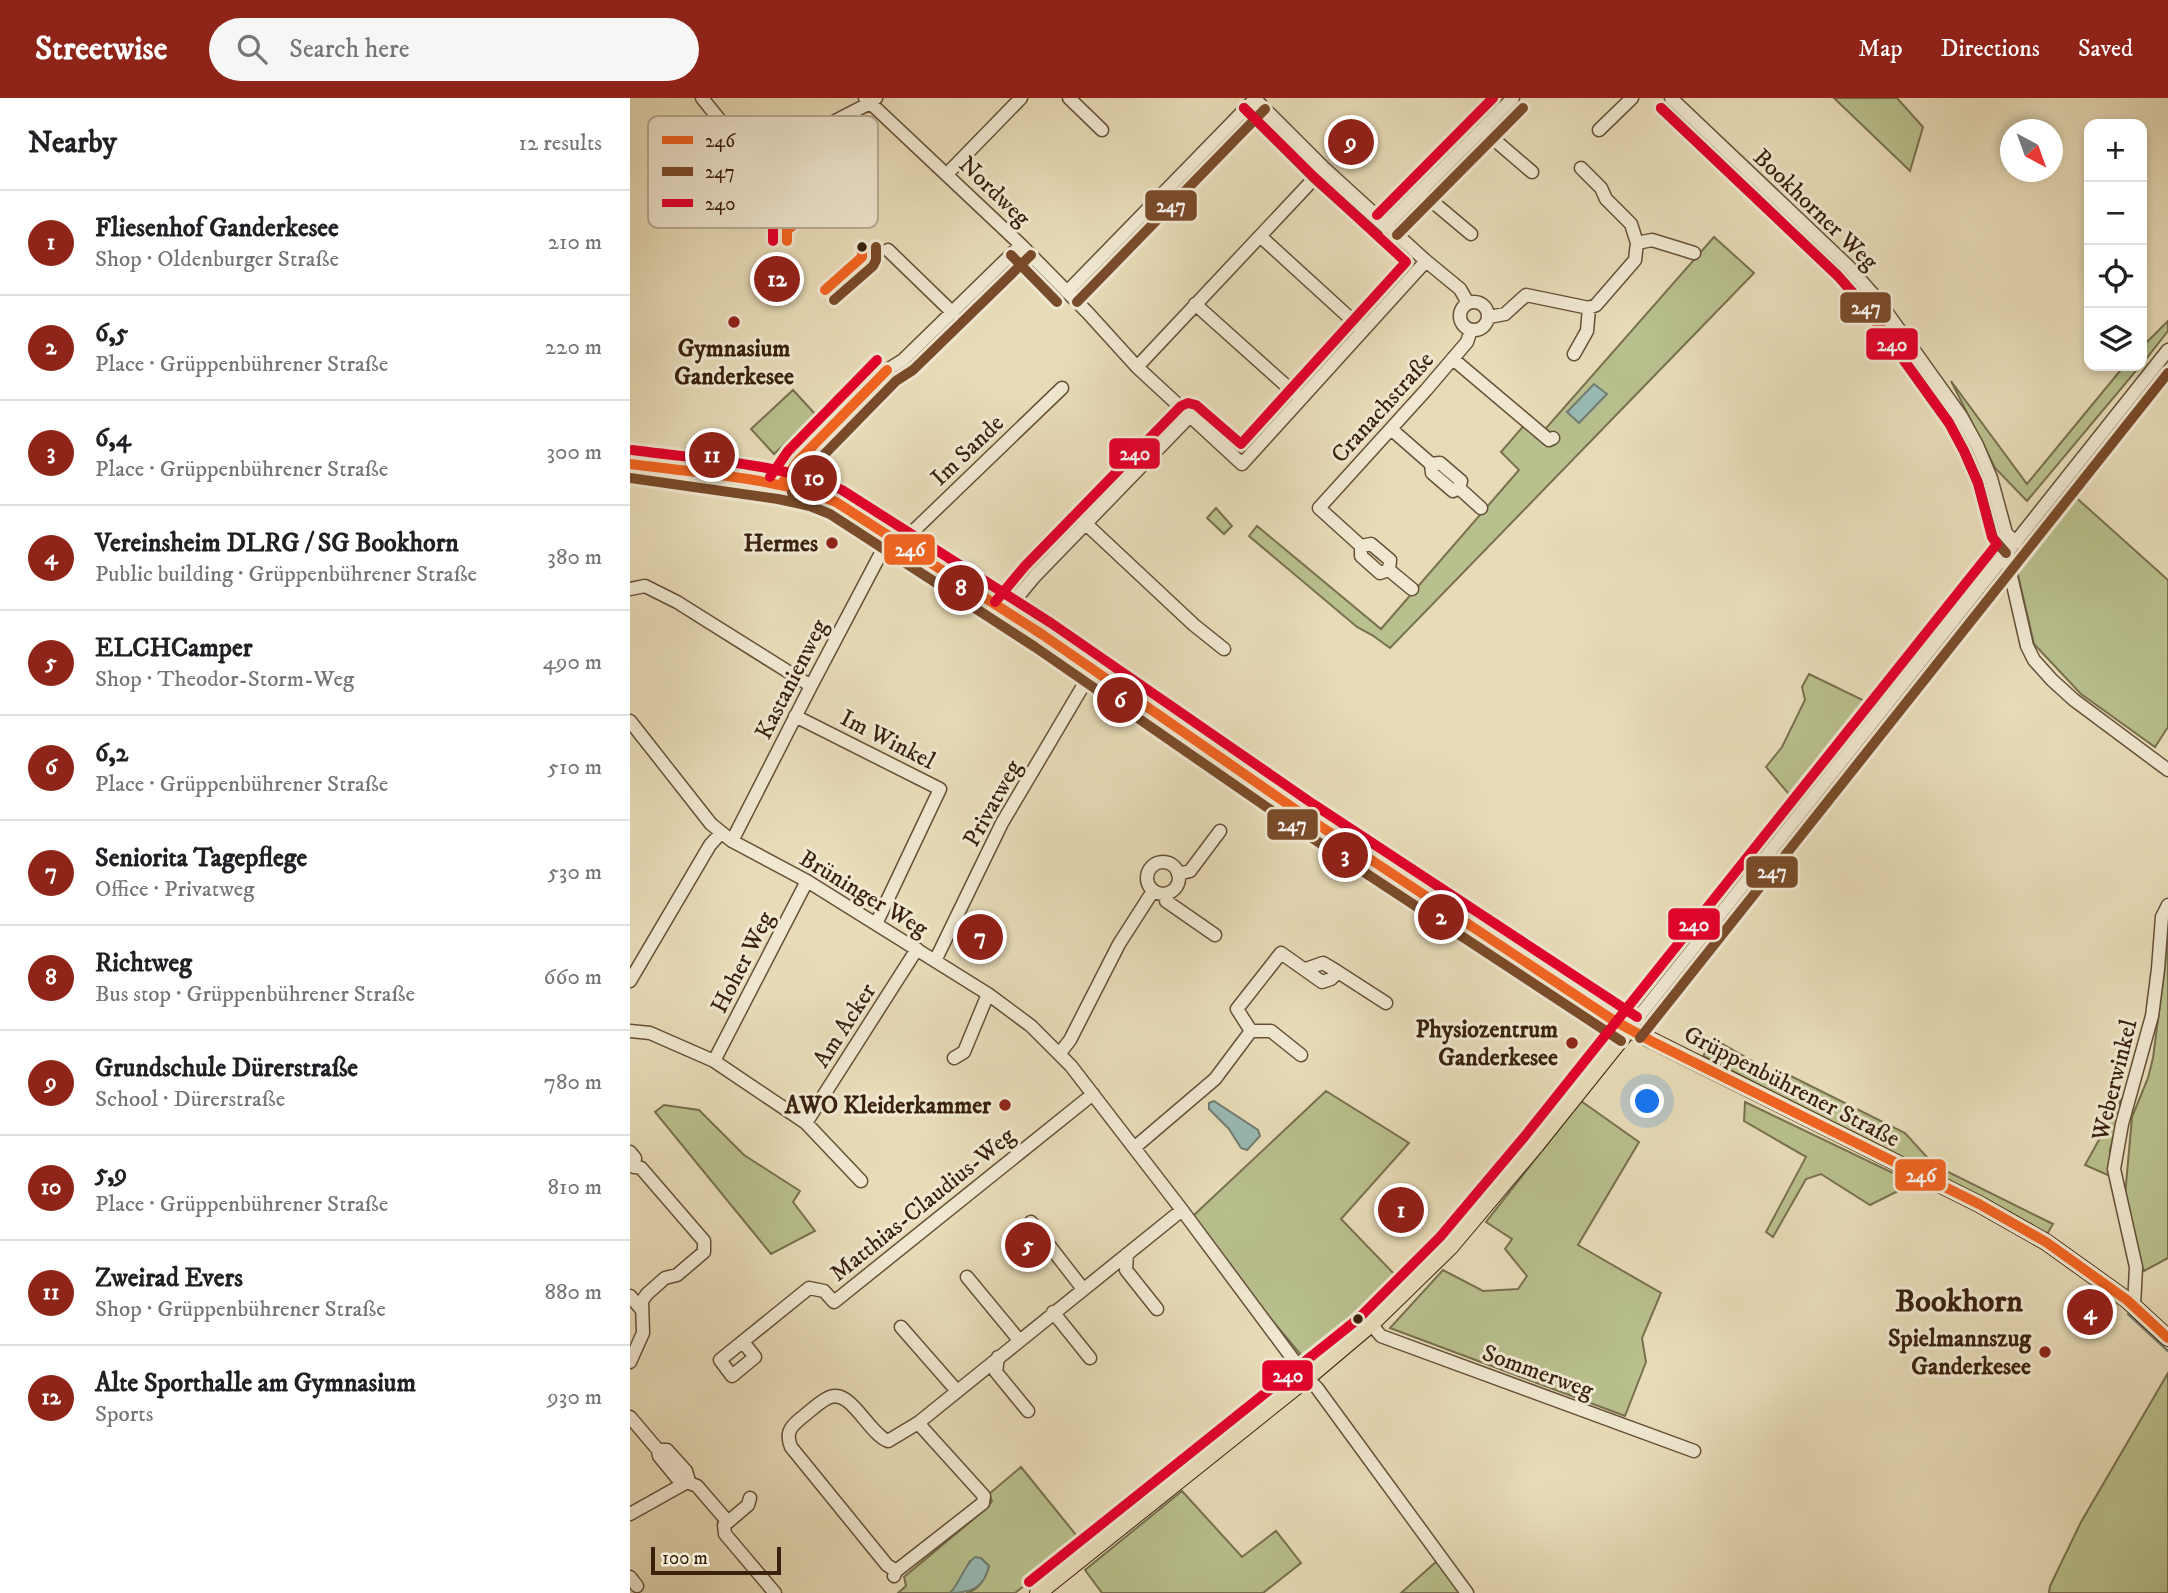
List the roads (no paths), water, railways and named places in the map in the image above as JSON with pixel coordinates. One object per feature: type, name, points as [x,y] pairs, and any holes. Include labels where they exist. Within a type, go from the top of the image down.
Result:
[{"type":"main road","name":"Grüppenbührener Straße","points":[[1629,1029],[1979,1204],[2046,1242],[2091,1272],[2134,1306],[2168,1338]]},
{"type":"main road","points":[[1038,1593],[1371,1324],[1450,1247],[1629,1029]]},
{"type":"street","points":[[702,98],[717,116]]},
{"type":"street","points":[[947,174],[1021,98]]},
{"type":"street","points":[[1069,98],[1102,130]]},
{"type":"street","points":[[1067,292],[1254,98],[1324,167],[1460,289],[1468,303]]},
{"type":"street","points":[[1387,225],[1513,98]]},
{"type":"street","points":[[1600,130],[1632,98]]},
{"type":"street","name":"Bookhorner Weg","points":[[1671,98],[1848,266],[1878,300],[1966,426],[1991,478],[2006,533],[2016,543]]},
{"type":"street","points":[[842,116],[871,100]]},
{"type":"street","name":"Nordweg","points":[[871,100],[1021,245],[1137,367],[1189,418],[1242,464],[1301,399]]},
{"type":"street","points":[[1483,130],[1532,172]]},
{"type":"street","points":[[1137,367],[1324,167]]},
{"type":"street","points":[[1489,317],[1505,314],[1526,295],[1589,309],[1596,306],[1635,260],[1637,243],[1631,224],[1581,168]]},
{"type":"street","points":[[1421,192],[1471,234]]},
{"type":"street","points":[[1260,236],[1363,330]]},
{"type":"street","points":[[1637,243],[1652,240],[1695,253]]},
{"type":"street","points":[[781,485],[798,461],[887,370],[903,360],[1021,245]]},
{"type":"street","points":[[888,250],[953,313]]},
{"type":"street","points":[[1195,304],[1301,399],[1426,261]]},
{"type":"street","points":[[1468,303],[1480,303],[1487,309],[1489,317],[1481,329],[1471,330],[1463,325],[1460,315],[1468,303]]},
{"type":"street","points":[[1574,354],[1587,331],[1589,309]]},
{"type":"street","name":"Cranachstraße","points":[[1412,589],[1389,570],[1380,573],[1361,556],[1361,546],[1319,508],[1467,342],[1471,330]]},
{"type":"street","points":[[1629,1029],[2168,350]]},
{"type":"street","points":[[1452,359],[1549,440],[1553,438]]},
{"type":"street","name":"Im Sande","points":[[895,539],[1062,388]]},
{"type":"street","points":[[1006,611],[1085,523],[1189,418]]},
{"type":"street","points":[[1391,429],[1430,464],[1432,473],[1453,491],[1459,488],[1481,508]]},
{"type":"street","name":"Grüppenbührener Straße","points":[[630,464],[781,485],[814,493],[836,502],[1006,611],[1295,809],[1629,1029]]},
{"type":"street","points":[[1085,523],[1194,625],[1224,649]]},
{"type":"street","name":"Kastanienweg","points":[[732,841],[811,686],[895,539]]},
{"type":"street","points":[[2004,558],[2008,563],[2027,646],[2034,660],[2074,700],[2168,770]]},
{"type":"street","points":[[630,589],[645,586],[677,602],[811,686]]},
{"type":"street","name":"Privatweg","points":[[935,961],[997,832],[1093,669]]},
{"type":"street","name":"Im Winkel","points":[[796,716],[940,789],[876,924]]},
{"type":"street","name":"Brüninger Weg","points":[[630,721],[721,833],[807,881],[988,994],[1031,1026],[1060,1053],[1317,1388],[1466,1593]]},
{"type":"street","points":[[1178,874],[1189,872],[1220,831]]},
{"type":"street","points":[[630,981],[710,845],[721,833]]},
{"type":"street","points":[[1060,1053],[1070,1040],[1119,944],[1159,892],[1176,887],[1178,874],[1173,865],[1158,862],[1153,864],[1147,872],[1147,882],[1159,892],[1166,901],[1215,935]]},
{"type":"street","name":"Hoher Weg","points":[[714,1062],[807,881]]},
{"type":"street","name":"Weberwinkel","points":[[2134,1306],[2136,1267],[2114,1169],[2122,1124],[2152,1016],[2162,917],[2168,905]]},
{"type":"street","name":"Am Acker","points":[[806,1123],[917,949]]},
{"type":"street","points":[[1251,1031],[1237,1009],[1281,953],[1306,969],[1323,962],[1386,1003]]},
{"type":"street","points":[[954,1058],[964,1052],[988,994]]},
{"type":"street","points":[[630,1031],[650,1033],[714,1062],[806,1123],[861,1181]]},
{"type":"street","points":[[1251,1031],[1270,1031],[1301,1055]]},
{"type":"street","points":[[1135,1148],[1215,1079],[1251,1031]]},
{"type":"street","name":"Matthias-Claudius-Weg","points":[[743,1342],[809,1288],[824,1291],[834,1301],[1093,1094]]},
{"type":"street","points":[[630,1152],[635,1158],[631,1167],[641,1168],[704,1241],[704,1252],[677,1275],[665,1278],[642,1301],[643,1333],[630,1362]]},
{"type":"street","points":[[918,1423],[984,1496],[983,1503],[895,1574],[791,1447],[787,1437],[791,1426],[828,1397],[840,1395],[848,1400],[880,1438],[888,1441],[918,1423],[1182,1210]]},
{"type":"street","points":[[1031,1222],[1083,1289]]},
{"type":"street","points":[[1127,1254],[1126,1270],[1157,1310]]},
{"type":"street","points":[[1111,1268],[1126,1270]]},
{"type":"street","points":[[967,1277],[1019,1340]]},
{"type":"street","points":[[630,1296],[642,1310]]},
{"type":"street","points":[[1053,1312],[1090,1358]]},
{"type":"street","name":"Sommerweg","points":[[1371,1324],[1381,1336],[1694,1451]]},
{"type":"street","points":[[901,1327],[957,1391]]},
{"type":"street","points":[[996,1373],[998,1357]]},
{"type":"street","points":[[981,1371],[996,1373],[1027,1410]]},
{"type":"street","points":[[630,1418],[658,1450],[667,1450],[686,1471],[689,1481],[697,1486],[728,1522]]},
{"type":"street","points":[[630,1514],[689,1481]]},
{"type":"street","points":[[750,1498],[748,1505],[724,1525],[725,1534],[775,1593]]},
{"type":"water","points":[[1594,384],[1607,394],[1579,423],[1567,412]]},
{"type":"water","points":[[1214,1101],[1258,1130],[1260,1136],[1247,1150],[1241,1148],[1229,1129],[1209,1109],[1209,1103]]},
{"type":"water","points":[[975,1557],[981,1558],[989,1566],[984,1580],[976,1588],[950,1593],[968,1565]]},
{"type":"waterway","points":[[2128,1314],[2168,1351]]},
{"type":"place","name":"Grundschule Dürerstraße","points":[[1351,142]]},
{"type":"place","name":"Alte Sporthalle am Gymnasium","points":[[777,279]]},
{"type":"place","name":"Gymnasium Ganderkesee","points":[[734,322]]},
{"type":"place","name":"Zweirad Evers","points":[[712,455]]},
{"type":"place","name":"5,9","points":[[814,478]]},
{"type":"place","name":"Hermes","points":[[832,543]]},
{"type":"place","name":"Richtweg","points":[[961,588]]},
{"type":"place","name":"6,2","points":[[1120,700]]},
{"type":"place","name":"6,4","points":[[1345,855]]},
{"type":"place","name":"6,5","points":[[1441,917]]},
{"type":"place","name":"Seniorita Tagepflege","points":[[980,937]]},
{"type":"place","name":"Physiozentrum Ganderkesee","points":[[1572,1043]]},
{"type":"place","name":"AWO Kleiderkammer","points":[[1005,1105]]},
{"type":"place","name":"Fliesenhof Ganderkesee","points":[[1401,1210]]},
{"type":"place","name":"ELCHCamper","points":[[1028,1245]]},
{"type":"place","name":"Vereinsheim DLRG / SG Bookhorn","points":[[2090,1312]]},
{"type":"place","name":"Spielmannszug Ganderkesee","points":[[2045,1352]]},
{"type":"district","name":"Bookhorn","points":[[1959,1300]]}]
